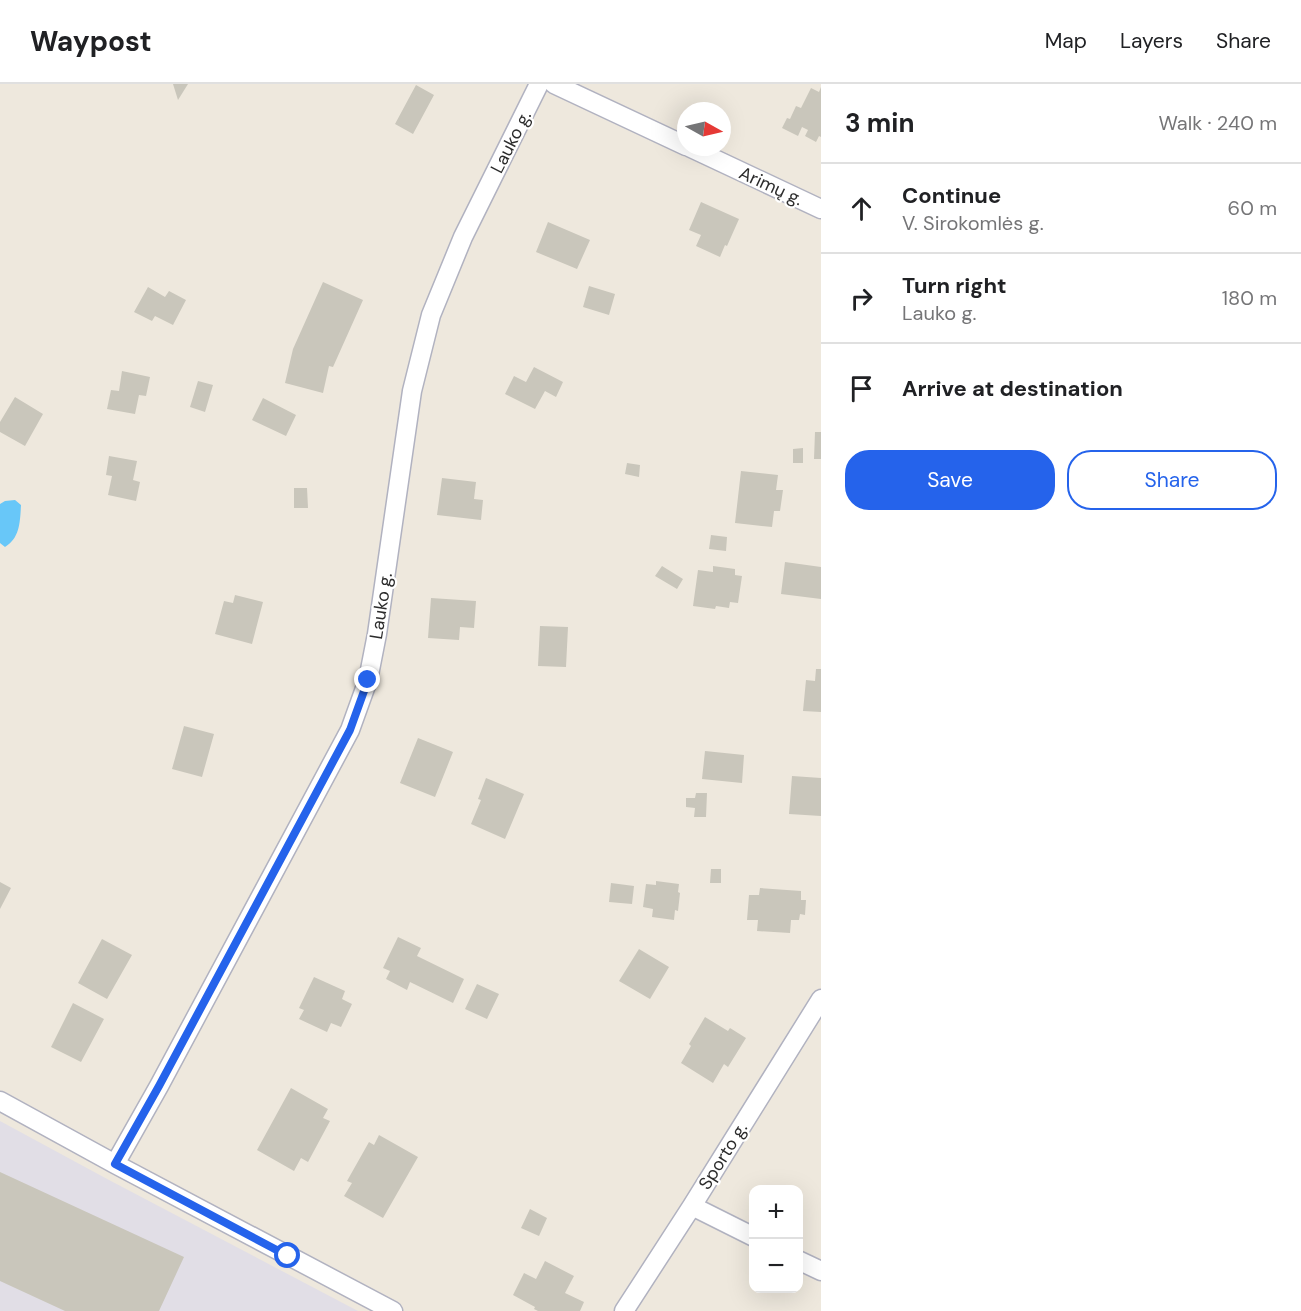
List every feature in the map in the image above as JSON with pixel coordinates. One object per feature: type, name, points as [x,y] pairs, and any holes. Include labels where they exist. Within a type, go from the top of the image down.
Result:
[{"type":"street","name":"Lauko g.","points":[[115,1164],[350,730],[368,680],[377,634],[412,391],[431,315],[463,237],[539,84]]},
{"type":"street","name":"Arimų g.","points":[[554,84],[677,141]]},
{"type":"street","name":"Arimų g.","points":[[708,156],[821,209]]},
{"type":"street","name":"Sporto g.","points":[[624,1311],[821,999]]},
{"type":"street","points":[[0,1101],[393,1311]]},
{"type":"street","points":[[692,1206],[749,1235]]},
{"type":"street","points":[[803,1262],[821,1271]]},
{"type":"shaded area","points":[[0,1121],[109,1180],[358,1311],[0,1311]]},
{"type":"water","points":[[15,500],[21,505],[19,523],[14,539],[5,547],[0,543],[0,504]]},
{"type":"building","points":[[173,84],[188,84],[178,100]]},
{"type":"building","points":[[416,85],[434,95],[413,134],[395,124]]},
{"type":"building","points":[[821,87],[821,137],[819,136],[816,142],[805,136],[808,130],[802,127],[798,136],[782,128],[787,118],[790,119],[796,106],[801,108],[811,88],[819,92]]},
{"type":"building","points":[[701,202],[739,219],[720,257],[696,246],[701,235],[689,230]]},
{"type":"building","points":[[548,222],[590,240],[577,269],[536,252]]},
{"type":"building","points":[[323,282],[363,300],[333,367],[329,366],[323,393],[285,383],[293,349]]},
{"type":"building","points":[[589,286],[615,294],[609,315],[583,307]]},
{"type":"building","points":[[148,287],[165,297],[169,291],[186,300],[173,325],[155,316],[152,321],[134,312]]},
{"type":"building","points":[[534,367],[563,382],[556,397],[545,391],[535,409],[505,394],[514,376],[526,382]]},
{"type":"building","points":[[122,371],[150,377],[146,396],[139,395],[135,414],[107,409],[111,390],[119,391]]},
{"type":"building","points":[[198,381],[213,385],[205,412],[190,407]]},
{"type":"building","points":[[15,397],[43,414],[25,446],[0,432],[0,422]]},
{"type":"building","points":[[263,398],[296,415],[286,436],[252,420]]},
{"type":"building","points":[[815,432],[821,432],[821,459],[814,459]]},
{"type":"building","points":[[803,448],[803,463],[793,463],[793,449]]},
{"type":"building","points":[[109,456],[137,461],[133,480],[140,482],[136,501],[108,495],[112,476],[106,475]]},
{"type":"building","points":[[627,463],[640,465],[639,477],[625,474]]},
{"type":"building","points":[[741,471],[778,475],[776,490],[783,490],[780,511],[774,511],[772,527],[735,523]]},
{"type":"building","points":[[442,478],[476,482],[474,499],[483,500],[481,520],[437,515]]},
{"type":"building","points":[[294,488],[307,488],[308,508],[294,508]]},
{"type":"building","points":[[711,535],[727,537],[726,551],[709,549]]},
{"type":"building","points":[[785,562],[821,567],[821,599],[781,594]]},
{"type":"building","points":[[662,566],[683,579],[677,589],[655,576]]},
{"type":"building","points":[[713,566],[735,569],[735,575],[742,576],[738,603],[730,602],[729,608],[693,606],[698,570],[713,572]]},
{"type":"building","points":[[235,595],[263,602],[252,644],[215,634],[224,601],[233,603]]},
{"type":"building","points":[[431,598],[476,601],[474,628],[460,627],[459,640],[428,638]]},
{"type":"building","points":[[540,626],[568,627],[566,667],[538,666]]},
{"type":"building","points":[[816,669],[821,669],[821,712],[803,711],[806,680],[815,681]]},
{"type":"building","points":[[184,726],[214,734],[202,777],[172,769]]},
{"type":"building","points":[[418,738],[453,752],[435,797],[400,783]]},
{"type":"building","points":[[705,751],[744,755],[742,783],[702,779]]},
{"type":"building","points":[[792,776],[821,778],[821,816],[789,814]]},
{"type":"building","points":[[486,778],[524,794],[505,839],[471,824],[481,800],[478,799]]},
{"type":"building","points":[[696,793],[707,793],[706,817],[694,817],[695,808],[686,807],[686,798],[695,798]]},
{"type":"building","points":[[711,869],[721,869],[721,883],[710,883]]},
{"type":"building","points":[[656,881],[679,884],[678,911],[675,910],[674,920],[652,917],[653,909],[643,907],[646,884],[656,885]]},
{"type":"building","points":[[0,882],[11,888],[0,909]]},
{"type":"building","points":[[611,883],[634,886],[632,904],[609,902]]},
{"type":"building","points":[[760,888],[801,891],[801,900],[806,900],[805,915],[800,914],[799,920],[791,920],[790,933],[757,931],[758,920],[747,920],[749,895],[759,895]]},
{"type":"building","points":[[398,937],[421,948],[417,956],[464,979],[453,1003],[410,982],[407,990],[386,979],[390,971],[383,968]]},
{"type":"building","points":[[102,939],[132,955],[107,999],[78,983]]},
{"type":"building","points":[[639,949],[669,967],[650,999],[619,981]]},
{"type":"building","points":[[314,977],[345,991],[342,999],[352,1004],[341,1027],[331,1023],[327,1032],[299,1019],[304,1010],[299,1008]]},
{"type":"building","points":[[477,984],[499,994],[487,1019],[465,1009]]},
{"type":"building","points":[[73,1003],[104,1019],[81,1062],[51,1047]]},
{"type":"building","points":[[705,1017],[728,1031],[730,1028],[746,1038],[728,1067],[724,1064],[713,1083],[681,1063]]},
{"type":"building","points":[[291,1088],[328,1109],[323,1118],[330,1121],[308,1162],[301,1158],[294,1171],[257,1150]]},
{"type":"building","points":[[379,1135],[418,1157],[383,1218],[344,1196],[352,1183],[347,1181],[369,1142],[374,1145]]},
{"type":"building","points":[[0,1172],[184,1257],[159,1311],[65,1311],[0,1281]]},
{"type":"building","points":[[530,1209],[547,1218],[539,1236],[521,1228]]},
{"type":"building","points":[[545,1261],[574,1276],[565,1293],[584,1302],[580,1311],[538,1311],[513,1295],[524,1273],[536,1279]]},
{"type":"route","points":[[288,1256],[115,1164],[350,730],[368,680]]}]
